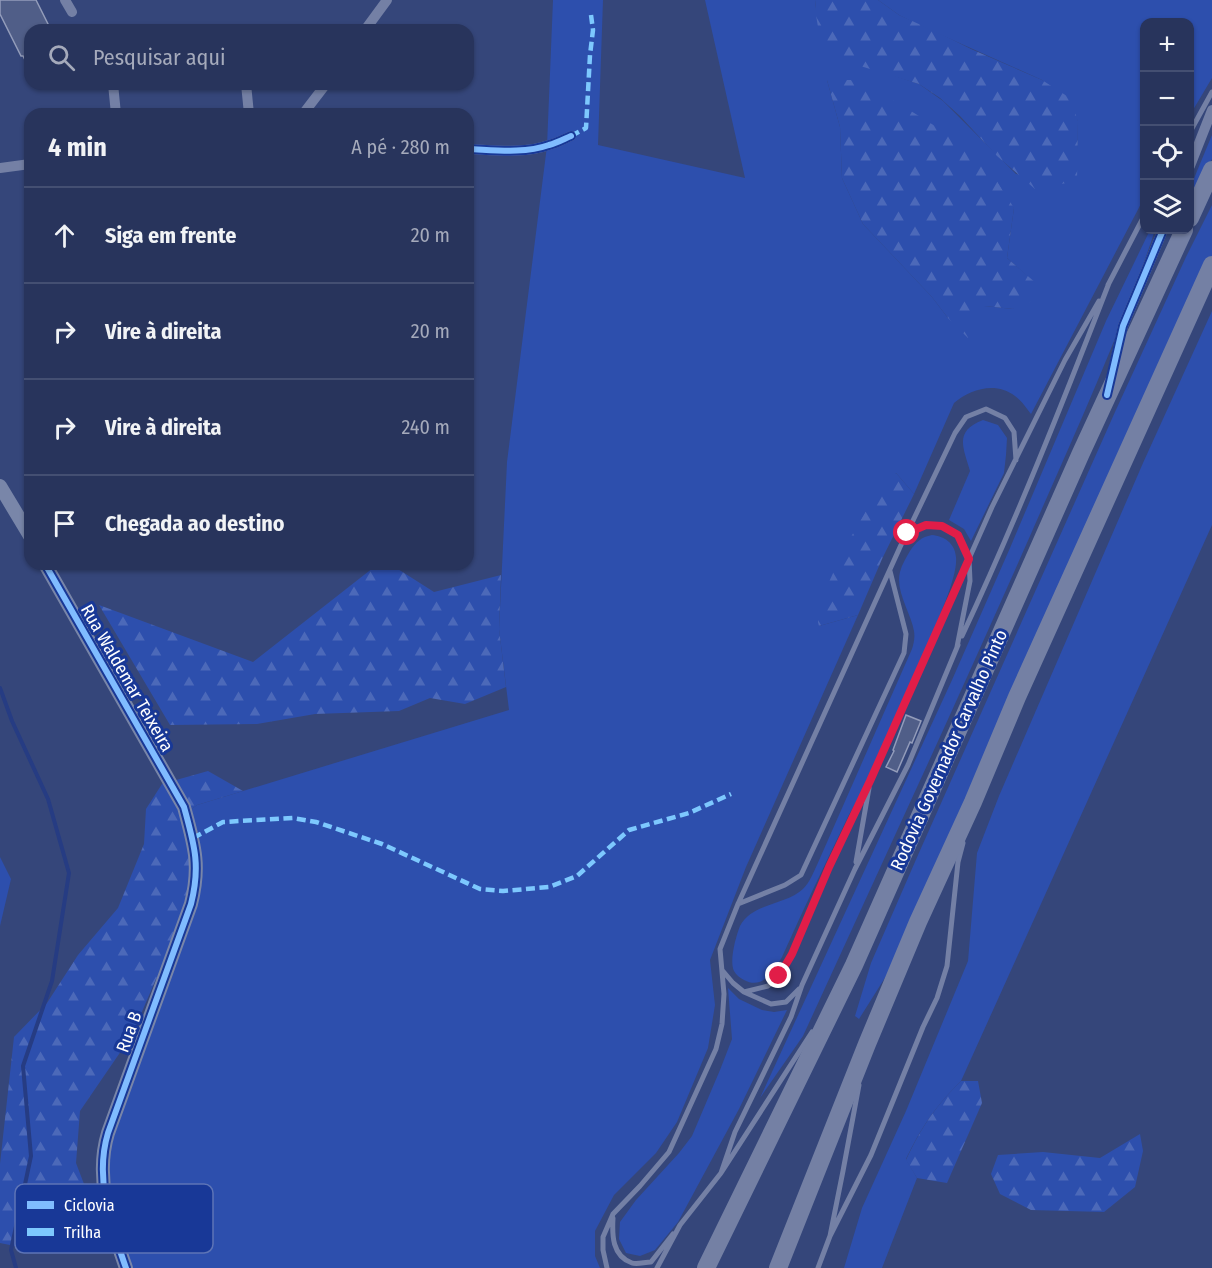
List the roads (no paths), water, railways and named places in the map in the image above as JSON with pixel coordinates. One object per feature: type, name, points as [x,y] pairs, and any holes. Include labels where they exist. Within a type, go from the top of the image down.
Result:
[{"type":"highway","points":[[1194,209],[1212,170]]},
{"type":"highway","name":"Rodovia Governador Carvalho Pinto","points":[[706,1268],[854,964],[1107,395],[1182,234]]},
{"type":"highway","points":[[778,1268],[918,922],[1212,266]]},
{"type":"street","points":[[369,24],[387,0]]},
{"type":"street","points":[[114,90],[115,108]]},
{"type":"street","points":[[247,90],[248,108]]},
{"type":"street","points":[[308,108],[321,90]]},
{"type":"street","points":[[1194,156],[1212,110]]},
{"type":"street","points":[[474,149],[527,149],[547,146],[571,136]]},
{"type":"street","points":[[0,168],[24,165]]},
{"type":"street","points":[[1107,395],[1123,326],[1161,234]]},
{"type":"street","points":[[0,486],[24,526]]},
{"type":"street","name":"Rua Waldemar Teixeira","points":[[48,570],[184,807]]},
{"type":"street","name":"Rua B","points":[[103,1184],[103,1154],[108,1133],[195,889],[196,852],[184,807]]},
{"type":"street","name":"Rua B","points":[[122,1253],[126,1268]]},
{"type":"lane","points":[[1193,126],[1212,92]]},
{"type":"lane","points":[[744,992],[768,986],[779,976],[792,954],[992,507],[1065,360],[1140,224]]},
{"type":"lane","points":[[720,1173],[735,1132],[791,1017],[802,985],[855,869],[908,765],[1018,510],[1109,283]]},
{"type":"lane","points":[[607,1268],[603,1237],[613,1214],[669,1152],[716,1049],[722,1023],[724,994],[720,949],[738,904],[955,433],[966,417],[986,409],[1005,418],[1014,432],[1016,460]]},
{"type":"lane","points":[[907,533],[926,525],[942,526],[958,535],[969,559],[969,587],[957,647]]},
{"type":"lane","points":[[738,904],[785,885],[801,875],[904,652],[906,634],[890,570]]},
{"type":"lane","points":[[855,869],[870,781]]},
{"type":"lane","points":[[818,1268],[830,1236],[871,1155],[937,998],[947,966],[958,862],[973,802]]},
{"type":"lane","points":[[613,1214],[612,1237],[620,1256],[633,1264],[651,1262],[720,1173],[781,1082],[854,964]]},
{"type":"lane","points":[[721,969],[744,992],[771,1004],[786,1002],[802,985]]},
{"type":"lane","points":[[830,1236],[867,1044]]},
{"type":"lane","points":[[657,1268],[680,1225]]},
{"type":"waterway","points":[[0,688],[12,721],[48,799],[69,873],[52,981],[23,1066],[31,1156],[25,1184]]},
{"type":"waterway","points":[[15,1231],[11,1250],[16,1268]]}]
